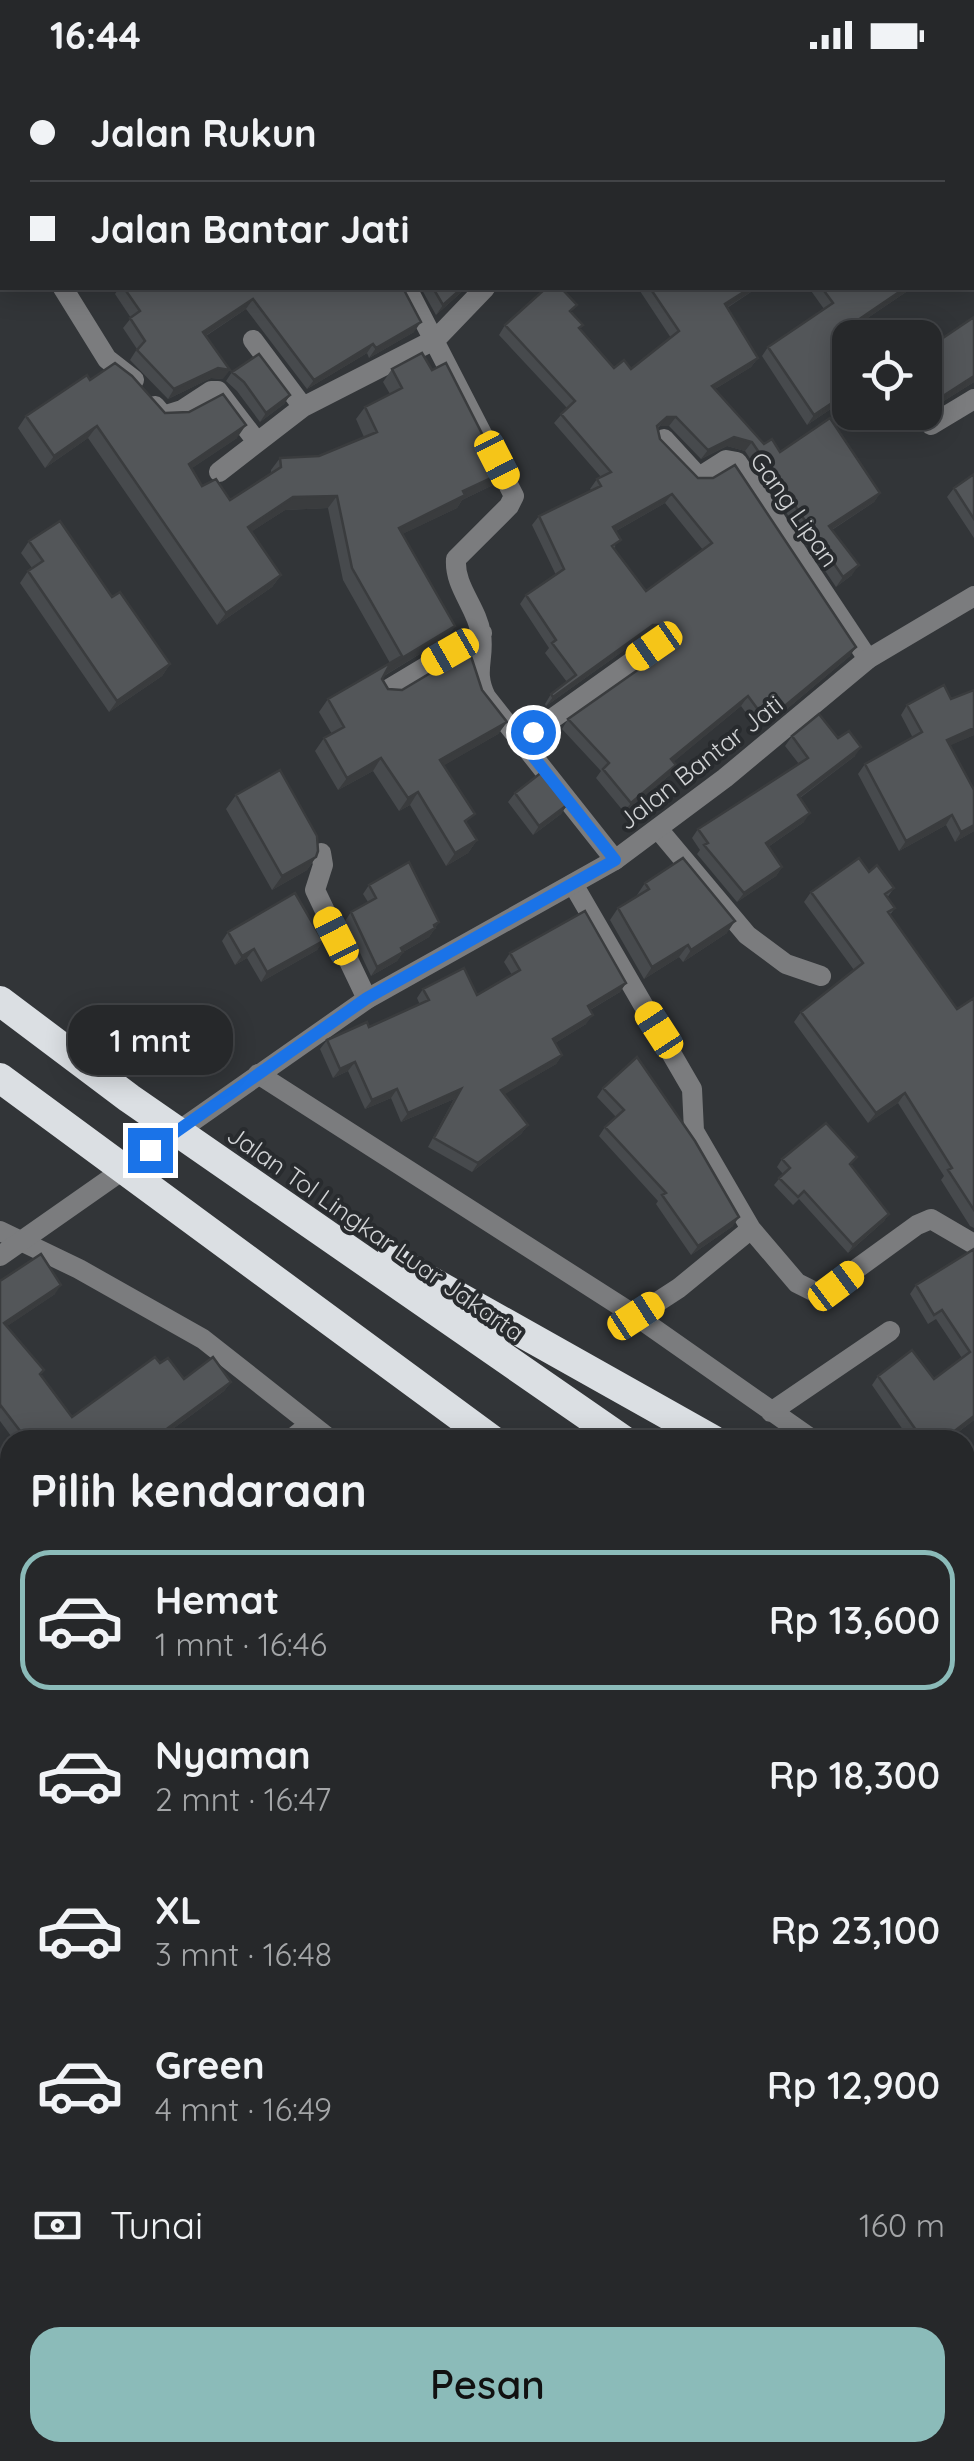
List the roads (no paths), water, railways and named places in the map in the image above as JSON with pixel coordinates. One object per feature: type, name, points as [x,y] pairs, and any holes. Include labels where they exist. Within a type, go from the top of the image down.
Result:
[{"type":"highway","name":"Jalan Tol Lingkar Luar Jakarta","points":[[0,1001],[128,1098],[609,1430]]},
{"type":"highway","points":[[0,1078],[477,1430]]},
{"type":"highway","points":[[228,1167],[695,1430]]},
{"type":"street","points":[[64,290],[108,359],[133,378],[160,413],[182,410],[216,391],[257,442]]},
{"type":"street","points":[[408,290],[514,496],[509,506],[456,559],[456,574],[482,634],[480,684],[615,860]]},
{"type":"street","points":[[218,472],[303,407],[436,339],[483,290]]},
{"type":"street","points":[[253,340],[303,407]]},
{"type":"street","points":[[942,418],[974,399]]},
{"type":"street","name":"Gang Lipan","points":[[664,439],[697,475],[726,460],[737,462],[868,659]]},
{"type":"street","name":"Jalan Bantar Jati","points":[[0,1256],[367,998],[615,860],[760,750],[868,659],[974,596]]},
{"type":"street","points":[[386,690],[482,634]]},
{"type":"street","points":[[521,741],[654,646]]},
{"type":"street","points":[[658,829],[747,935],[786,964],[822,976]]},
{"type":"street","points":[[320,853],[323,865],[316,890],[367,998]]},
{"type":"street","points":[[573,884],[692,1089],[694,1131],[751,1229],[788,1274],[806,1290],[817,1293],[836,1286],[924,1221],[939,1221],[974,1244]]},
{"type":"street","points":[[258,1074],[636,1316],[798,1430]]},
{"type":"street","points":[[636,1316],[679,1288],[751,1229]]},
{"type":"street","points":[[0,1231],[79,1269],[203,1339],[318,1430]]},
{"type":"street","points":[[771,1412],[890,1331]]},
{"type":"street","points":[[302,1430],[310,1424]]}]
